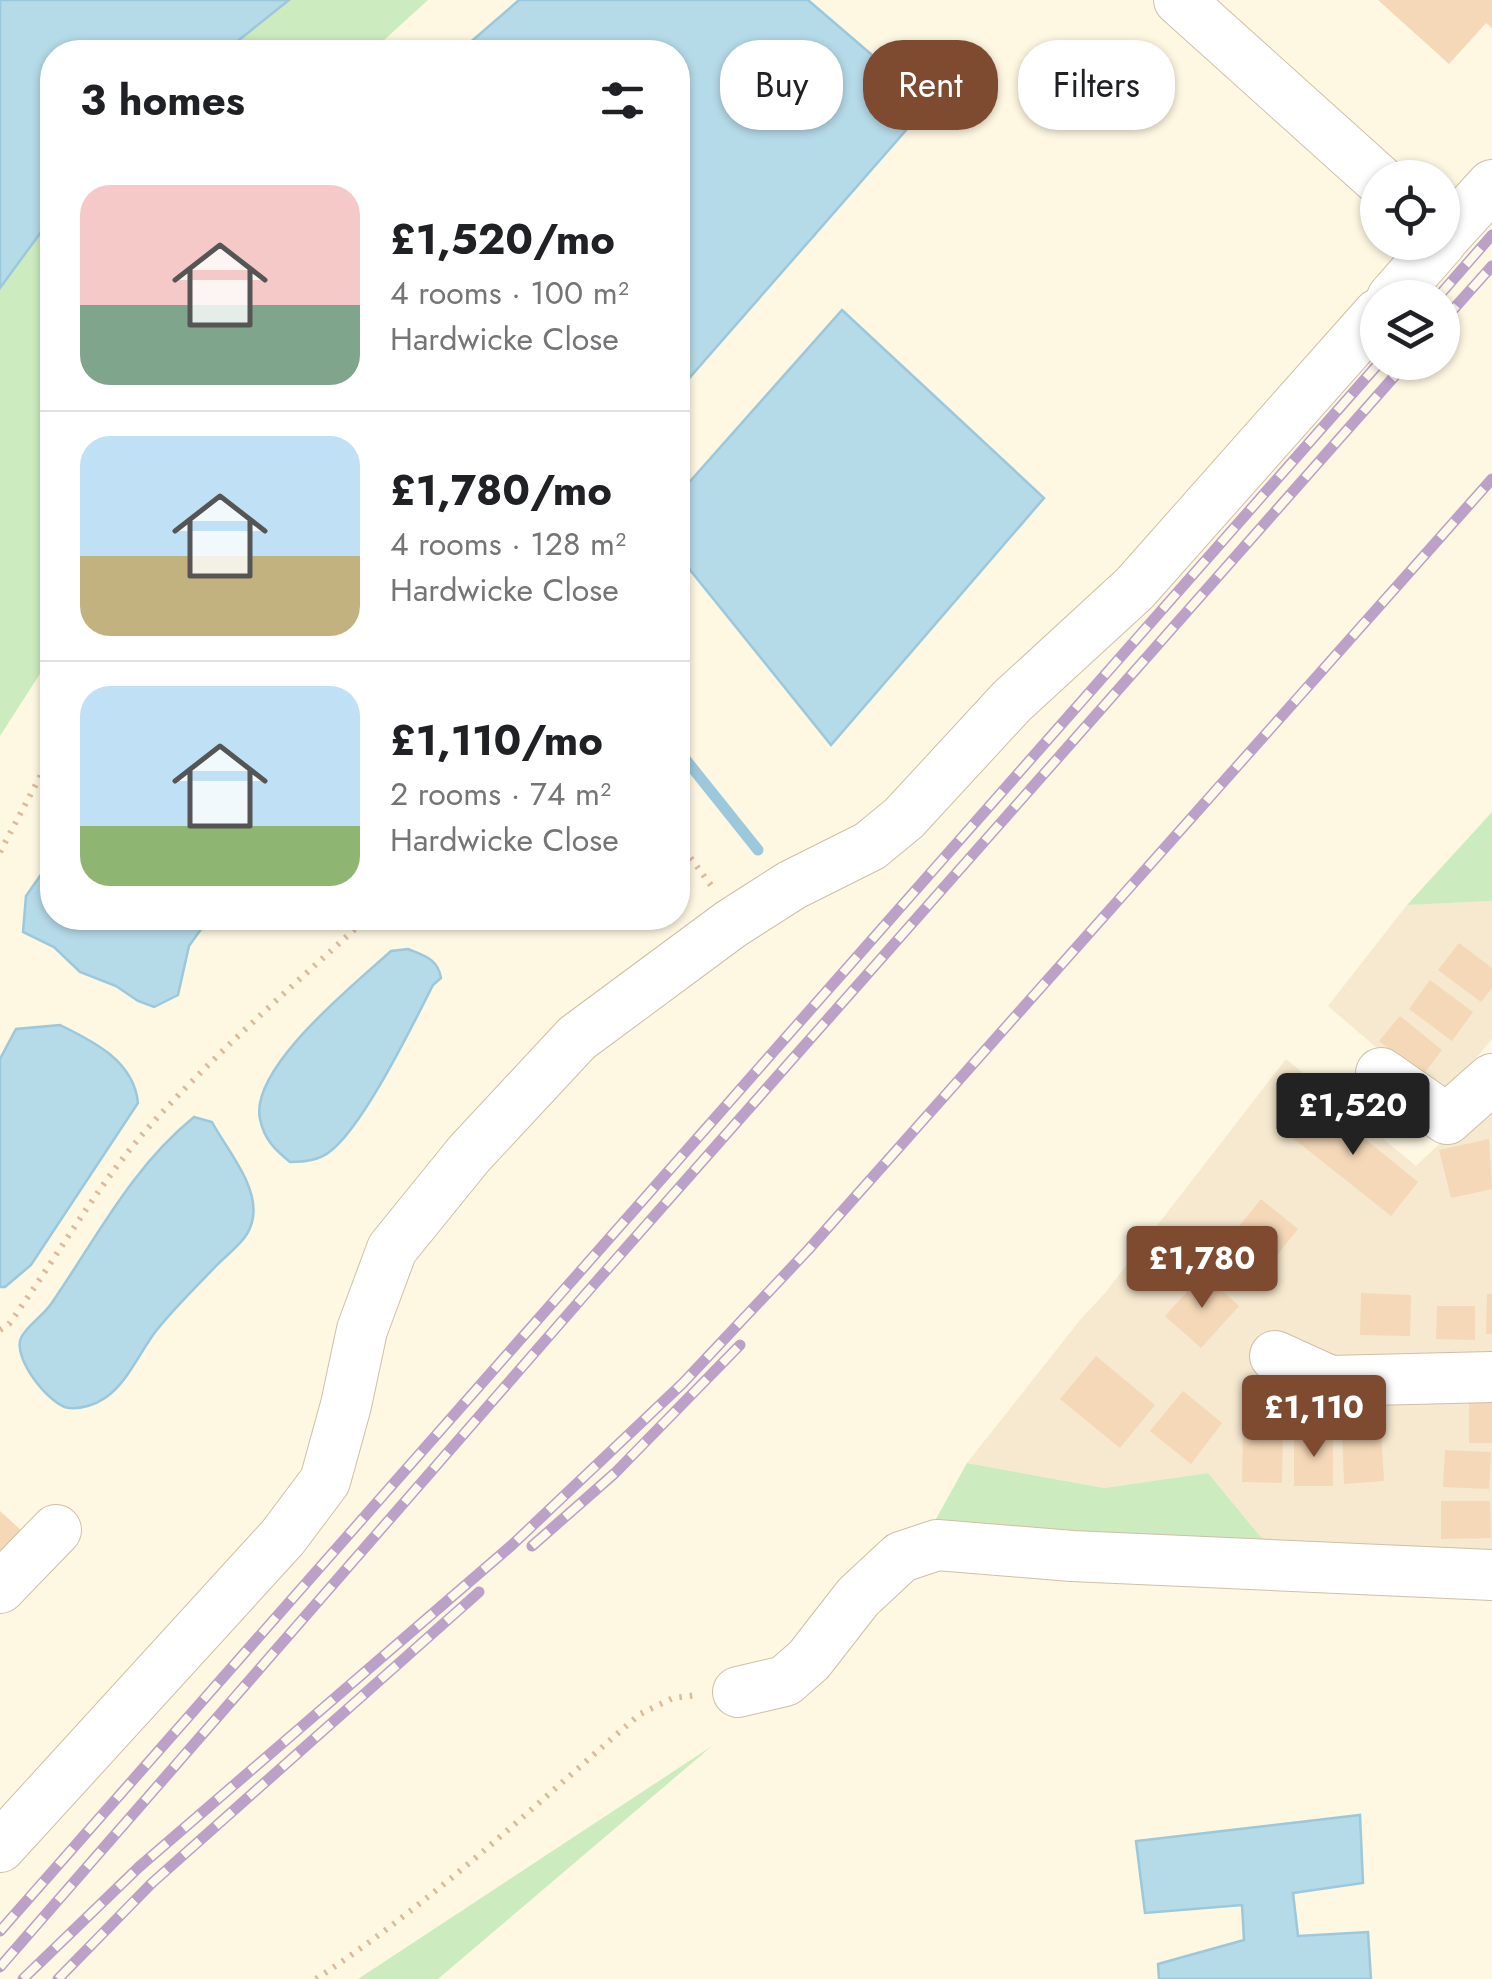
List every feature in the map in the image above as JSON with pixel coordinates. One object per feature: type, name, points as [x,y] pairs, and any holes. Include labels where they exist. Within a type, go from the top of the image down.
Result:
[{"type":"street","points":[[1179,0],[1360,163]]},
{"type":"street","points":[[1460,221],[1492,186]]},
{"type":"street","points":[[1408,280],[1425,260]]},
{"type":"street","points":[[0,1847],[283,1537],[325,1481],[362,1330],[392,1250],[468,1154],[577,1038],[738,920],[792,885],[870,846],[904,818],[1012,701],[1134,588],[1360,334]]},
{"type":"street","points":[[1380,1073],[1447,1120],[1492,1079]]},
{"type":"street","points":[[1274,1356],[1330,1381],[1492,1377]]},
{"type":"street","points":[[0,1588],[56,1530]]},
{"type":"street","points":[[738,1692],[785,1681],[808,1660],[858,1597],[901,1556],[937,1545],[1072,1556],[1492,1575]]},
{"type":"path","points":[[0,852],[40,777]]},
{"type":"path","points":[[690,857],[738,920]]},
{"type":"path","points":[[0,1330],[9,1324],[98,1192],[155,1120],[241,1033],[354,930]]},
{"type":"path","points":[[316,1979],[358,1951],[444,1882],[640,1714],[673,1698],[738,1692]]},
{"type":"shaded area","points":[[1492,901],[1492,1039],[1439,1101],[1328,1006],[1407,905]]},
{"type":"shaded area","points":[[1286,1059],[1416,1166],[1492,1094],[1492,1563],[1274,1553],[1208,1473],[1104,1488],[967,1463]]},
{"type":"green space","points":[[289,0],[428,0],[384,40],[239,40]]},
{"type":"green space","points":[[40,233],[40,674],[0,736],[0,288]]},
{"type":"green space","points":[[1492,812],[1492,901],[1407,905]]},
{"type":"green space","points":[[967,1463],[1104,1488],[1208,1473],[1274,1553],[927,1535]]},
{"type":"green space","points":[[712,1746],[438,1979],[358,1979]]},
{"type":"water","points":[[0,0],[289,0],[239,40],[40,40],[40,233],[0,288]]},
{"type":"water","points":[[519,0],[808,0],[863,47],[863,130],[906,130],[690,377],[690,40],[473,40]]},
{"type":"water","points":[[842,310],[1044,498],[831,745],[690,570],[690,481]]},
{"type":"water","points":[[40,876],[40,930],[200,930],[189,946],[178,995],[154,1007],[80,972],[54,947],[23,932],[26,896]]},
{"type":"water","points":[[408,949],[434,962],[441,978],[433,985],[356,1123],[328,1153],[290,1162],[271,1144],[260,1119],[261,1098],[271,1076],[287,1052],[331,1005],[391,951]]},
{"type":"water","points":[[60,1025],[98,1046],[120,1064],[135,1088],[138,1103],[31,1265],[0,1287],[0,1059],[16,1029]]},
{"type":"water","points":[[194,1117],[212,1122],[246,1180],[253,1205],[248,1232],[163,1322],[113,1391],[88,1406],[61,1405],[34,1380],[22,1357],[21,1338],[51,1304],[133,1181]]},
{"type":"water","points":[[1360,1815],[1363,1883],[1293,1893],[1298,1936],[1368,1932],[1371,1979],[1159,1979],[1158,1964],[1244,1940],[1242,1905],[1145,1913],[1136,1841]]},
{"type":"building","points":[[1378,0],[1492,0],[1492,28],[1486,23],[1449,64]]},
{"type":"building","points":[[1459,943],[1492,968],[1492,988],[1481,1002],[1438,970]]},
{"type":"building","points":[[1430,980],[1473,1012],[1452,1041],[1409,1009]]},
{"type":"building","points":[[1400,1016],[1442,1050],[1423,1075],[1379,1041]]},
{"type":"building","points":[[1317,1100],[1418,1182],[1391,1216],[1289,1135]]},
{"type":"building","points":[[1489,1139],[1492,1189],[1451,1198],[1439,1150]]},
{"type":"building","points":[[1261,1199],[1298,1229],[1249,1290],[1212,1260]]},
{"type":"building","points":[[1203,1274],[1239,1306],[1201,1348],[1165,1316]]},
{"type":"building","points":[[1361,1293],[1411,1295],[1410,1336],[1360,1335]]},
{"type":"building","points":[[1487,1294],[1492,1294],[1492,1334],[1486,1334]]},
{"type":"building","points":[[1437,1306],[1475,1306],[1475,1340],[1436,1339]]},
{"type":"building","points":[[1096,1356],[1155,1405],[1120,1448],[1060,1399]]},
{"type":"building","points":[[1183,1391],[1222,1423],[1191,1464],[1150,1431]]},
{"type":"building","points":[[1469,1396],[1492,1396],[1492,1443],[1469,1443]]},
{"type":"building","points":[[1243,1429],[1283,1430],[1282,1483],[1242,1482]]},
{"type":"building","points":[[1381,1429],[1384,1481],[1344,1484],[1342,1431]]},
{"type":"building","points":[[1333,1433],[1333,1486],[1294,1486],[1294,1434]]},
{"type":"building","points":[[1445,1450],[1491,1452],[1489,1489],[1443,1487]]},
{"type":"building","points":[[1441,1501],[1490,1501],[1491,1538],[1441,1539]]},
{"type":"building","points":[[0,1511],[24,1533],[0,1559]]},
{"type":"waterway","points":[[690,765],[758,850]]},
{"type":"railway","points":[[1453,280],[1492,235]]},
{"type":"railway","points":[[1460,302],[1492,266]]},
{"type":"railway","points":[[0,1931],[1364,380]]},
{"type":"railway","points":[[0,1967],[596,1282],[1391,380]]},
{"type":"railway","points":[[23,1979],[139,1867],[512,1545],[683,1383],[808,1250],[1492,479]]},
{"type":"railway","points":[[532,1546],[615,1473],[740,1345]]},
{"type":"railway","points":[[58,1979],[152,1883],[479,1592]]}]
